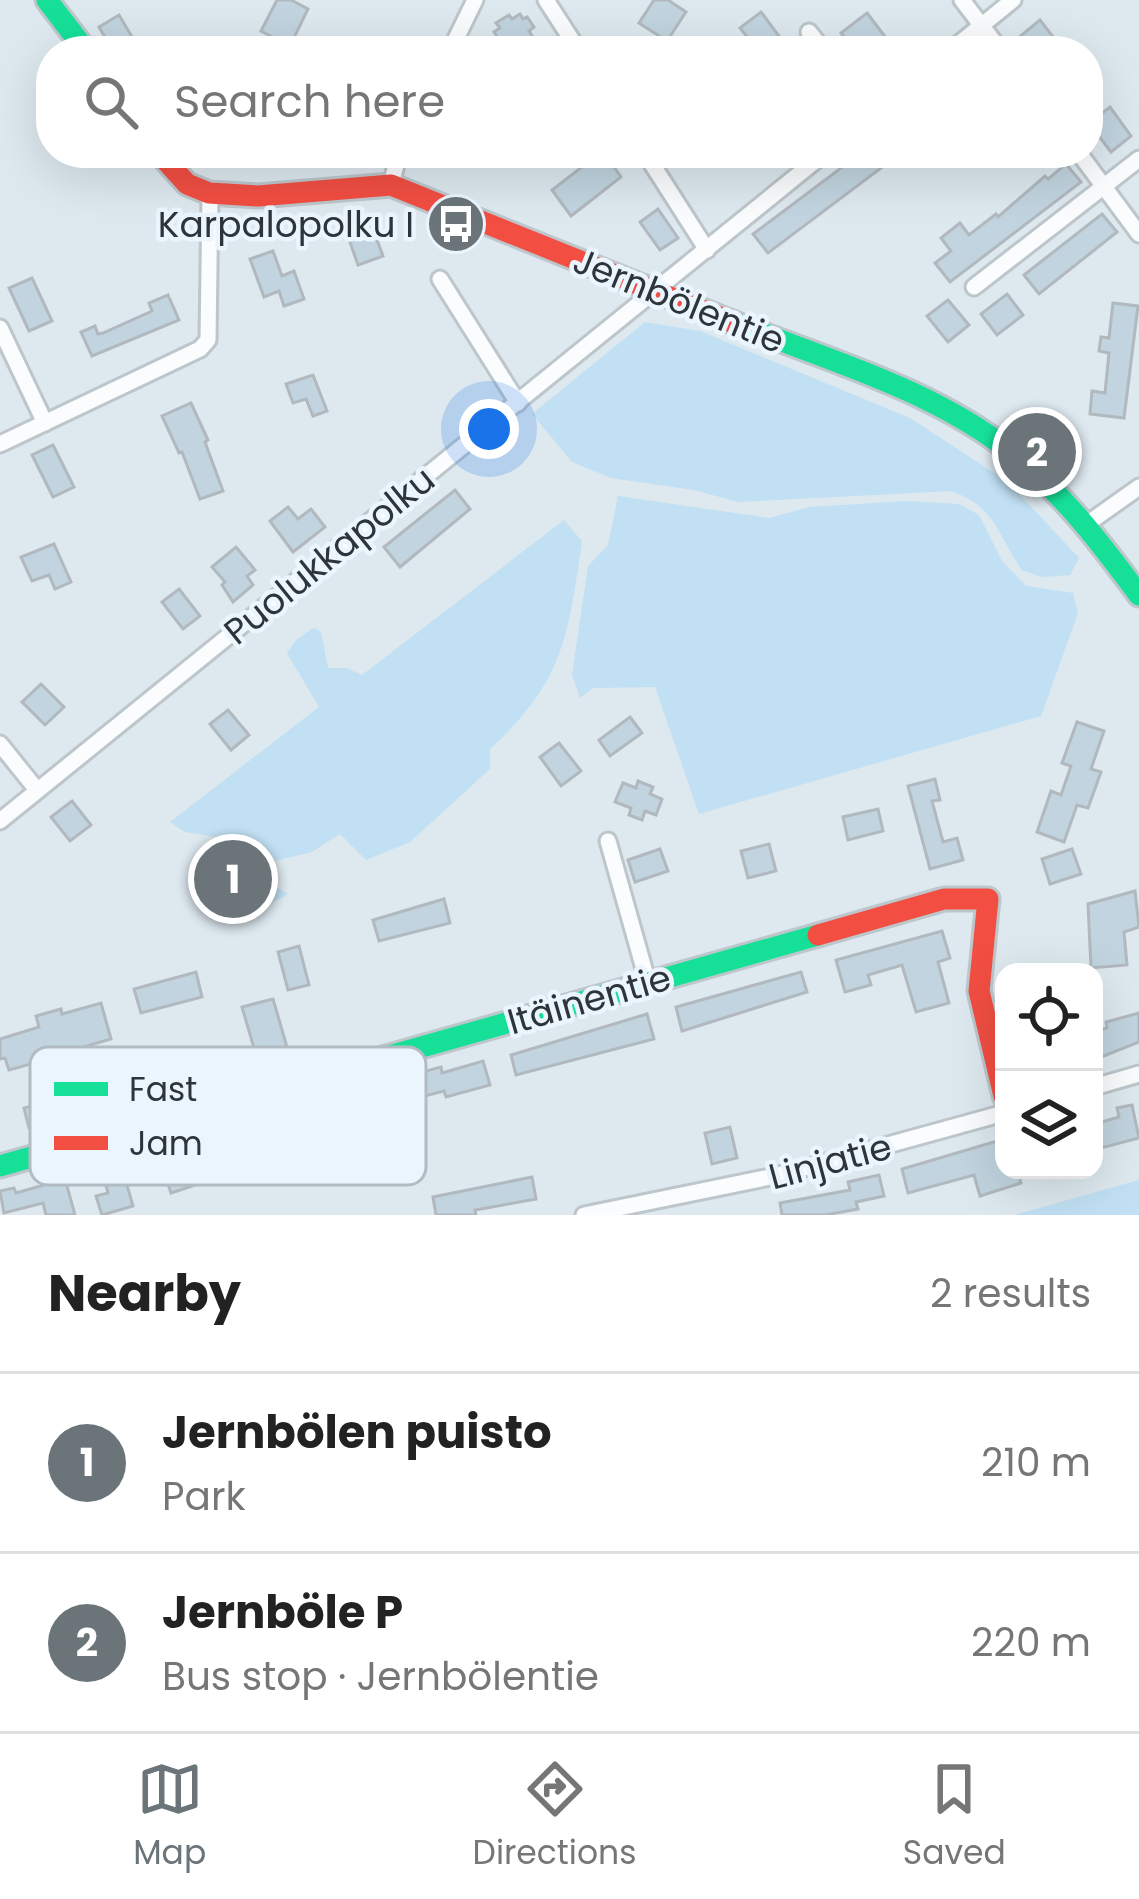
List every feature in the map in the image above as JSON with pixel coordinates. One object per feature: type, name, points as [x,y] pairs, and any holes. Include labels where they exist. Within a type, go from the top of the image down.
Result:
[{"type":"street","points":[[458,36],[476,0]]},
{"type":"street","points":[[547,0],[570,36]]},
{"type":"street","points":[[962,0],[990,36]]},
{"type":"street","points":[[968,36],[1013,0]]},
{"type":"street","points":[[49,1],[75,36]]},
{"type":"street","points":[[809,32],[812,36]]},
{"type":"street","points":[[974,287],[1139,159]]},
{"type":"street","points":[[0,444],[200,349],[208,340],[210,193],[191,187],[173,168]]},
{"type":"street","points":[[391,185],[395,168]]},
{"type":"street","points":[[654,168],[706,250]]},
{"type":"street","name":"Puolukkapolku","points":[[0,820],[807,168]]},
{"type":"street","points":[[1090,168],[1139,234]]},
{"type":"street","name":"Jernbölentie","points":[[210,193],[244,196],[391,185],[934,404],[1015,454],[1087,524],[1139,595]]},
{"type":"street","points":[[440,279],[518,403]]},
{"type":"street","points":[[0,328],[45,423]]},
{"type":"street","points":[[1087,524],[1139,487]]},
{"type":"street","points":[[0,744],[38,790]]},
{"type":"street","points":[[608,841],[648,983]]},
{"type":"street","name":"Itäinentie","points":[[421,1047],[944,898],[988,899],[979,991],[998,1071]]},
{"type":"street","points":[[1103,1085],[1139,1074]]},
{"type":"street","name":"Linjatie","points":[[584,1215],[775,1176],[995,1115]]},
{"type":"street","name":"Itäinentie","points":[[0,1166],[30,1158]]},
{"type":"shaded area","points":[[645,322],[700,331],[910,418],[1008,482],[1079,558],[1070,575],[1042,577],[1022,570],[987,513],[951,491],[738,502],[694,490],[611,478],[572,462],[532,414]]},
{"type":"shaded area","points":[[618,496],[769,518],[810,507],[906,501],[959,504],[979,515],[1002,561],[1026,586],[1073,593],[1078,613],[1041,716],[699,814],[655,687],[593,688],[580,698],[572,675],[588,566],[608,545]]},
{"type":"shaded area","points":[[564,520],[582,541],[566,631],[548,679],[490,749],[490,769],[410,842],[366,860],[340,834],[312,852],[254,866],[223,838],[185,832],[170,822],[319,707],[287,653],[297,639],[314,628],[321,632],[328,668],[347,668],[362,675]]},
{"type":"shaded area","points":[[210,845],[288,894],[256,908],[243,909],[221,900],[191,863]]},
{"type":"shaded area","points":[[1139,1180],[1139,1215],[1014,1215]]},
{"type":"building","points":[[277,0],[291,0],[308,9],[295,36],[261,31]]},
{"type":"building","points":[[654,0],[668,0],[686,12],[670,36],[659,36],[639,23]]},
{"type":"building","points":[[761,12],[779,36],[746,36],[740,28]]},
{"type":"building","points":[[867,13],[885,36],[843,36],[841,33]]},
{"type":"building","points":[[520,14],[527,17],[534,27],[529,31],[532,36],[497,36],[494,32],[500,28],[496,23],[509,15],[512,19]]},
{"type":"building","points":[[119,15],[131,36],[104,36],[99,27]]},
{"type":"building","points":[[1040,20],[1052,36],[1020,36]]},
{"type":"building","points":[[1110,107],[1131,136],[1111,152],[1103,141],[1103,112]]},
{"type":"building","points":[[581,168],[615,168],[621,177],[571,216],[552,190]]},
{"type":"building","points":[[841,168],[881,168],[768,253],[753,234]]},
{"type":"building","points":[[1061,168],[1069,168],[1081,182],[950,282],[935,263],[951,251],[941,238],[960,223],[969,235],[1045,176],[1048,179]]},
{"type":"building","points":[[658,209],[678,238],[660,250],[640,222]]},
{"type":"building","points":[[1102,214],[1117,232],[1039,294],[1024,275]]},
{"type":"building","points":[[368,216],[383,256],[358,265],[344,225]]},
{"type":"building","points":[[273,251],[282,276],[294,271],[304,299],[284,306],[279,291],[264,297],[250,259]]},
{"type":"building","points":[[32,278],[52,321],[29,331],[9,288]]},
{"type":"building","points":[[1007,294],[1023,315],[997,335],[981,314]]},
{"type":"building","points":[[168,295],[179,320],[92,356],[81,332],[95,326],[98,334],[103,333],[152,311],[149,303]]},
{"type":"building","points":[[948,300],[969,325],[948,342],[927,316]]},
{"type":"building","points":[[1113,303],[1138,306],[1124,418],[1090,414],[1092,391],[1105,393],[1109,353],[1099,351],[1101,337],[1109,338]]},
{"type":"building","points":[[313,375],[327,411],[313,416],[306,399],[293,403],[286,384]]},
{"type":"building","points":[[191,403],[223,491],[200,499],[162,416]]},
{"type":"building","points":[[53,445],[74,487],[53,497],[32,455]]},
{"type":"building","points":[[455,490],[470,509],[400,567],[384,547]]},
{"type":"building","points":[[288,507],[298,519],[311,509],[325,527],[293,552],[270,521]]},
{"type":"building","points":[[54,544],[71,582],[55,589],[49,575],[32,581],[21,557]]},
{"type":"building","points":[[236,547],[255,570],[247,576],[253,585],[233,602],[212,567]]},
{"type":"building","points":[[179,589],[200,616],[183,629],[162,602]]},
{"type":"building","points":[[41,684],[64,707],[45,725],[22,702]]},
{"type":"building","points":[[228,710],[249,735],[231,750],[210,724]]},
{"type":"building","points":[[630,717],[642,733],[610,756],[599,740]]},
{"type":"building","points":[[1077,722],[1104,731],[1091,769],[1101,772],[1088,808],[1077,805],[1064,842],[1037,832],[1051,791],[1061,795],[1071,766],[1062,763]]},
{"type":"building","points":[[559,743],[581,771],[561,786],[540,757]]},
{"type":"building","points":[[935,779],[940,800],[932,801],[943,842],[957,838],[963,860],[930,869],[908,786]]},
{"type":"building","points":[[638,781],[653,787],[650,794],[662,799],[656,815],[645,811],[642,820],[629,815],[631,808],[615,802],[623,783],[636,788]]},
{"type":"building","points":[[72,801],[91,825],[70,841],[51,817]]},
{"type":"building","points":[[878,809],[883,831],[848,840],[843,817]]},
{"type":"building","points":[[769,844],[776,871],[748,878],[741,851]]},
{"type":"building","points":[[660,849],[668,871],[635,882],[628,860]]},
{"type":"building","points":[[1072,849],[1081,874],[1050,884],[1042,859]]},
{"type":"building","points":[[1135,891],[1139,927],[1124,932],[1127,965],[1091,963],[1088,904]]},
{"type":"building","points":[[444,899],[450,923],[379,941],[373,920]]},
{"type":"building","points":[[942,931],[950,958],[938,962],[949,1003],[916,1012],[902,965],[868,975],[871,985],[845,992],[836,960]]},
{"type":"building","points":[[299,946],[309,985],[288,990],[278,952]]},
{"type":"building","points":[[196,972],[202,997],[141,1013],[134,989]]},
{"type":"building","points":[[801,972],[807,992],[682,1031],[676,1007]]},
{"type":"building","points":[[273,999],[287,1047],[254,1047],[242,1007]]},
{"type":"building","points":[[101,1003],[111,1039],[83,1047],[30,1047],[30,1064],[9,1070],[5,1058],[0,1059],[0,1039],[39,1027],[36,1016],[61,1009],[62,1014]]},
{"type":"building","points":[[1139,1013],[1139,1042],[1103,1056],[1106,1022]]},
{"type":"building","points":[[647,1014],[654,1039],[516,1075],[511,1055]]},
{"type":"building","points":[[483,1061],[490,1085],[446,1097],[444,1091],[426,1096],[426,1071],[441,1067],[442,1073]]},
{"type":"building","points":[[1132,1105],[1139,1138],[1103,1147],[1103,1122],[1119,1117],[1117,1108]]},
{"type":"building","points":[[730,1127],[737,1158],[712,1164],[705,1133]]},
{"type":"building","points":[[995,1142],[995,1179],[1020,1179],[1021,1183],[980,1196],[974,1175],[908,1193],[902,1169]]},
{"type":"building","points":[[879,1175],[884,1196],[856,1202],[858,1209],[782,1215],[780,1203],[850,1190],[848,1182]]},
{"type":"building","points":[[532,1177],[536,1199],[475,1210],[476,1215],[436,1215],[433,1197]]},
{"type":"building","points":[[67,1185],[75,1215],[46,1215],[43,1203],[4,1213],[0,1191],[14,1188],[16,1193]]},
{"type":"building","points":[[106,1185],[127,1185],[133,1206],[102,1215],[96,1196],[108,1193]]},
{"type":"building","points":[[168,1185],[195,1185],[171,1193]]},
{"type":"traffic: fast","points":[[47,0],[75,36]]},
{"type":"traffic: fast","points":[[732,322],[880,378],[985,433],[1067,504],[1139,595]]},
{"type":"traffic: fast","points":[[421,1047],[818,935]]},
{"type":"traffic: fast","points":[[0,1166],[30,1158]]},
{"type":"traffic: jam","points":[[173,168],[187,184],[209,193],[258,196],[391,185],[732,322]]},
{"type":"traffic: jam","points":[[818,935],[944,899],[988,899],[979,991],[998,1071]]},
{"type":"place","name":"Karpalopolku I","points":[[456,224]]},
{"type":"place","name":"Jernböle P","points":[[1037,452]]},
{"type":"place","name":"Jernbölen puisto","points":[[233,879]]}]
